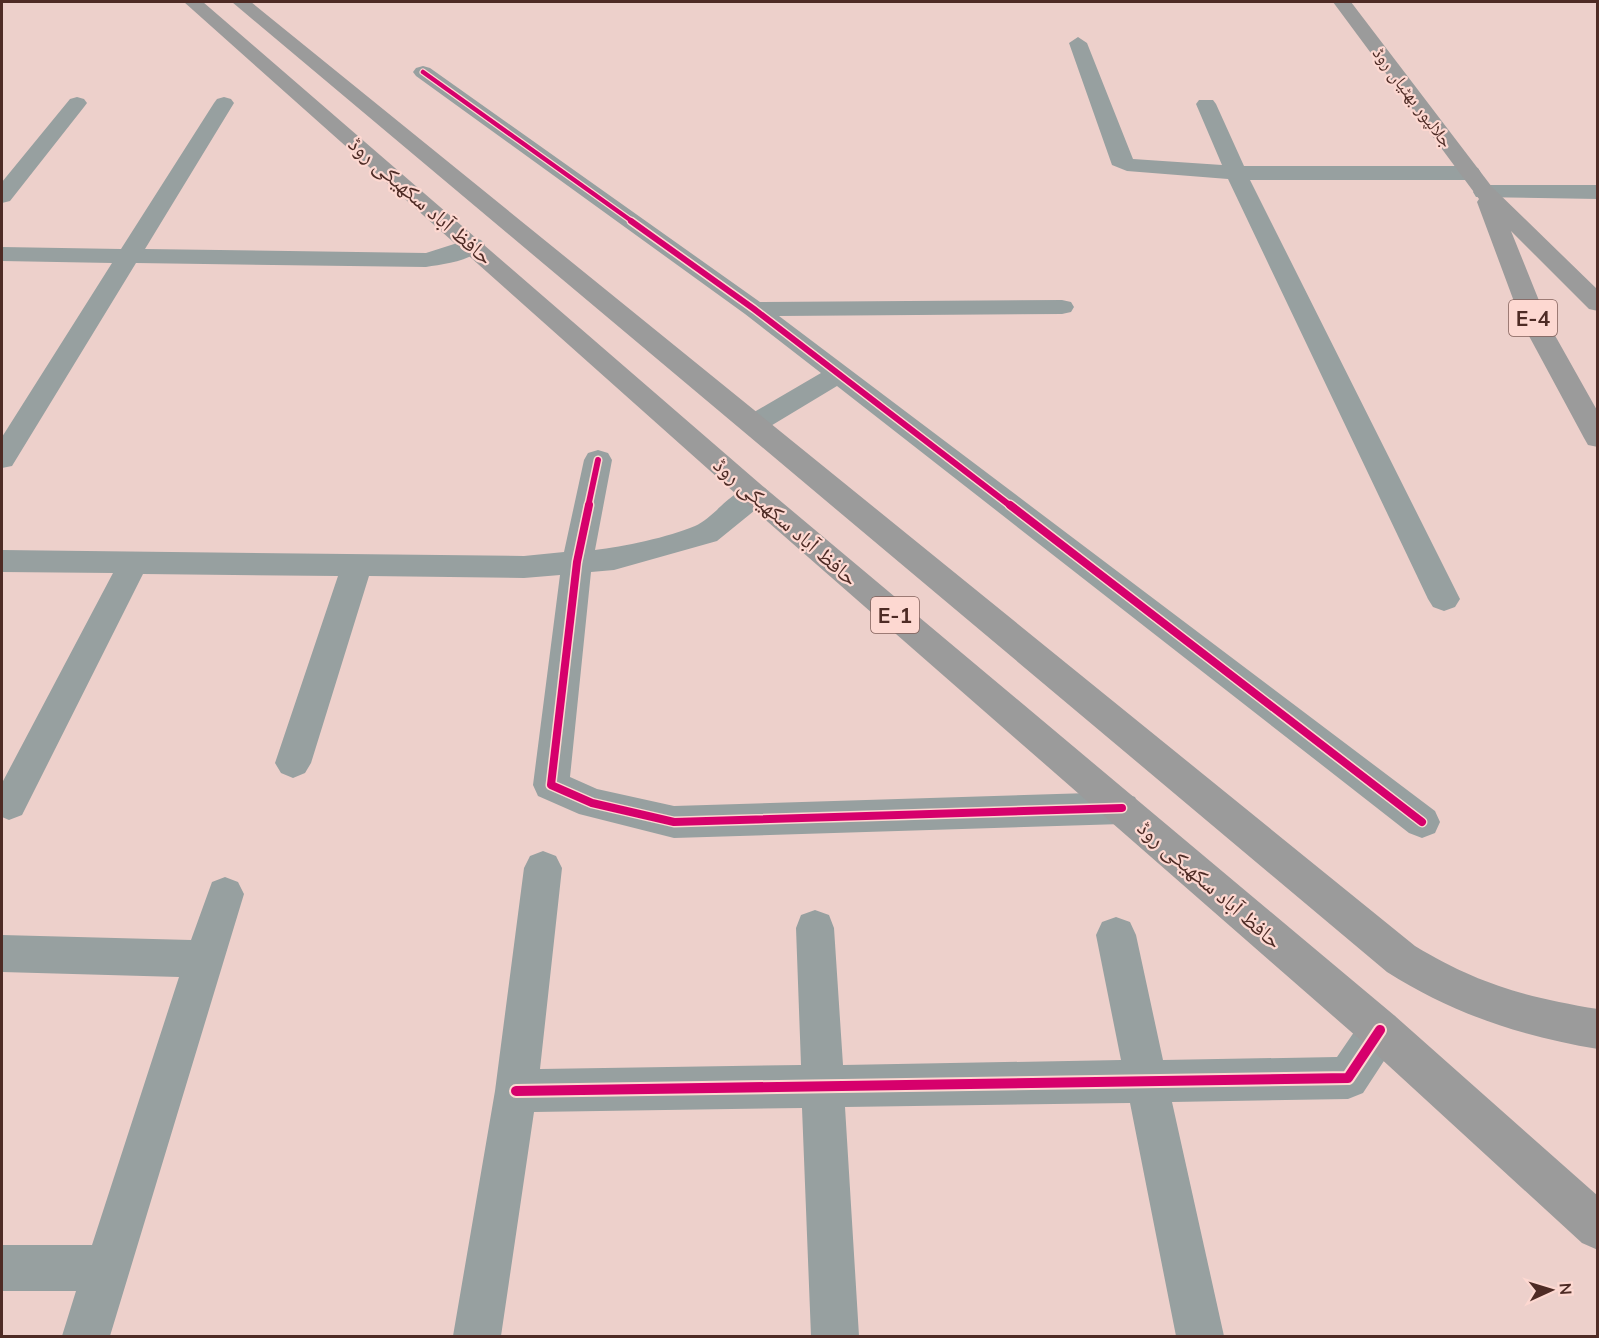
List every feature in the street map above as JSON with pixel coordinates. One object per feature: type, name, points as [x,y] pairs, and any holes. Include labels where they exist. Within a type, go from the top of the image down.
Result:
[{"type":"highway","name":"حافظ آباد سکھیکی روڈ","points":[[193,2],[473,245],[755,495],[1380,1030],[1598,1227]]},
{"type":"highway","name":"حافظ آباد سکھیکی روڈ","points":[[242,2],[1401,959],[1456,992],[1484,1004],[1518,1015],[1584,1027]]},
{"type":"highway","name":"جلالپور بھٹیاں روڈ","points":[[1342,2],[1477,182],[1598,304]]},
{"type":"highway","name":"جلالپور بھٹیاں روڈ","points":[[1477,182],[1535,323],[1598,438]]},
{"type":"street","points":[[1078,43],[1120,160],[1127,165],[1236,173],[1477,182],[1598,192]]},
{"type":"street","points":[[423,72],[754,309],[836,376],[1422,822]]},
{"type":"street","points":[[2,196],[77,103]]},
{"type":"street","points":[[2,459],[224,104]]},
{"type":"street","points":[[1206,104],[1236,173],[1444,598]]},
{"type":"street","points":[[2,254],[426,260],[447,256],[473,245]]},
{"type":"street","points":[[754,309],[1062,307]]},
{"type":"street","points":[[754,424],[836,376]]},
{"type":"street","points":[[598,460],[578,562],[551,785],[592,803],[674,822],[1122,808]]},
{"type":"street","points":[[2,561],[524,567],[614,558],[706,533],[755,495]]},
{"type":"street","points":[[9,804],[134,562]]},
{"type":"street","points":[[293,763],[357,565]]},
{"type":"street","points":[[477,1336],[516,1090],[543,868]]},
{"type":"street","points":[[86,1336],[225,894]]},
{"type":"street","points":[[815,928],[834,1336]]},
{"type":"street","points":[[1116,934],[1200,1336]]},
{"type":"street","points":[[2,953],[205,959]]},
{"type":"street","points":[[516,1090],[1348,1078],[1380,1030]]},
{"type":"street","points":[[2,1268],[108,1268]]},
{"type":"cycle path","points":[[423,72],[754,309],[1422,822]]},
{"type":"cycle path","points":[[598,460],[577,562],[551,785],[592,803],[674,822],[1122,808]]},
{"type":"cycle path","points":[[516,1091],[1348,1078],[1380,1030]]}]
